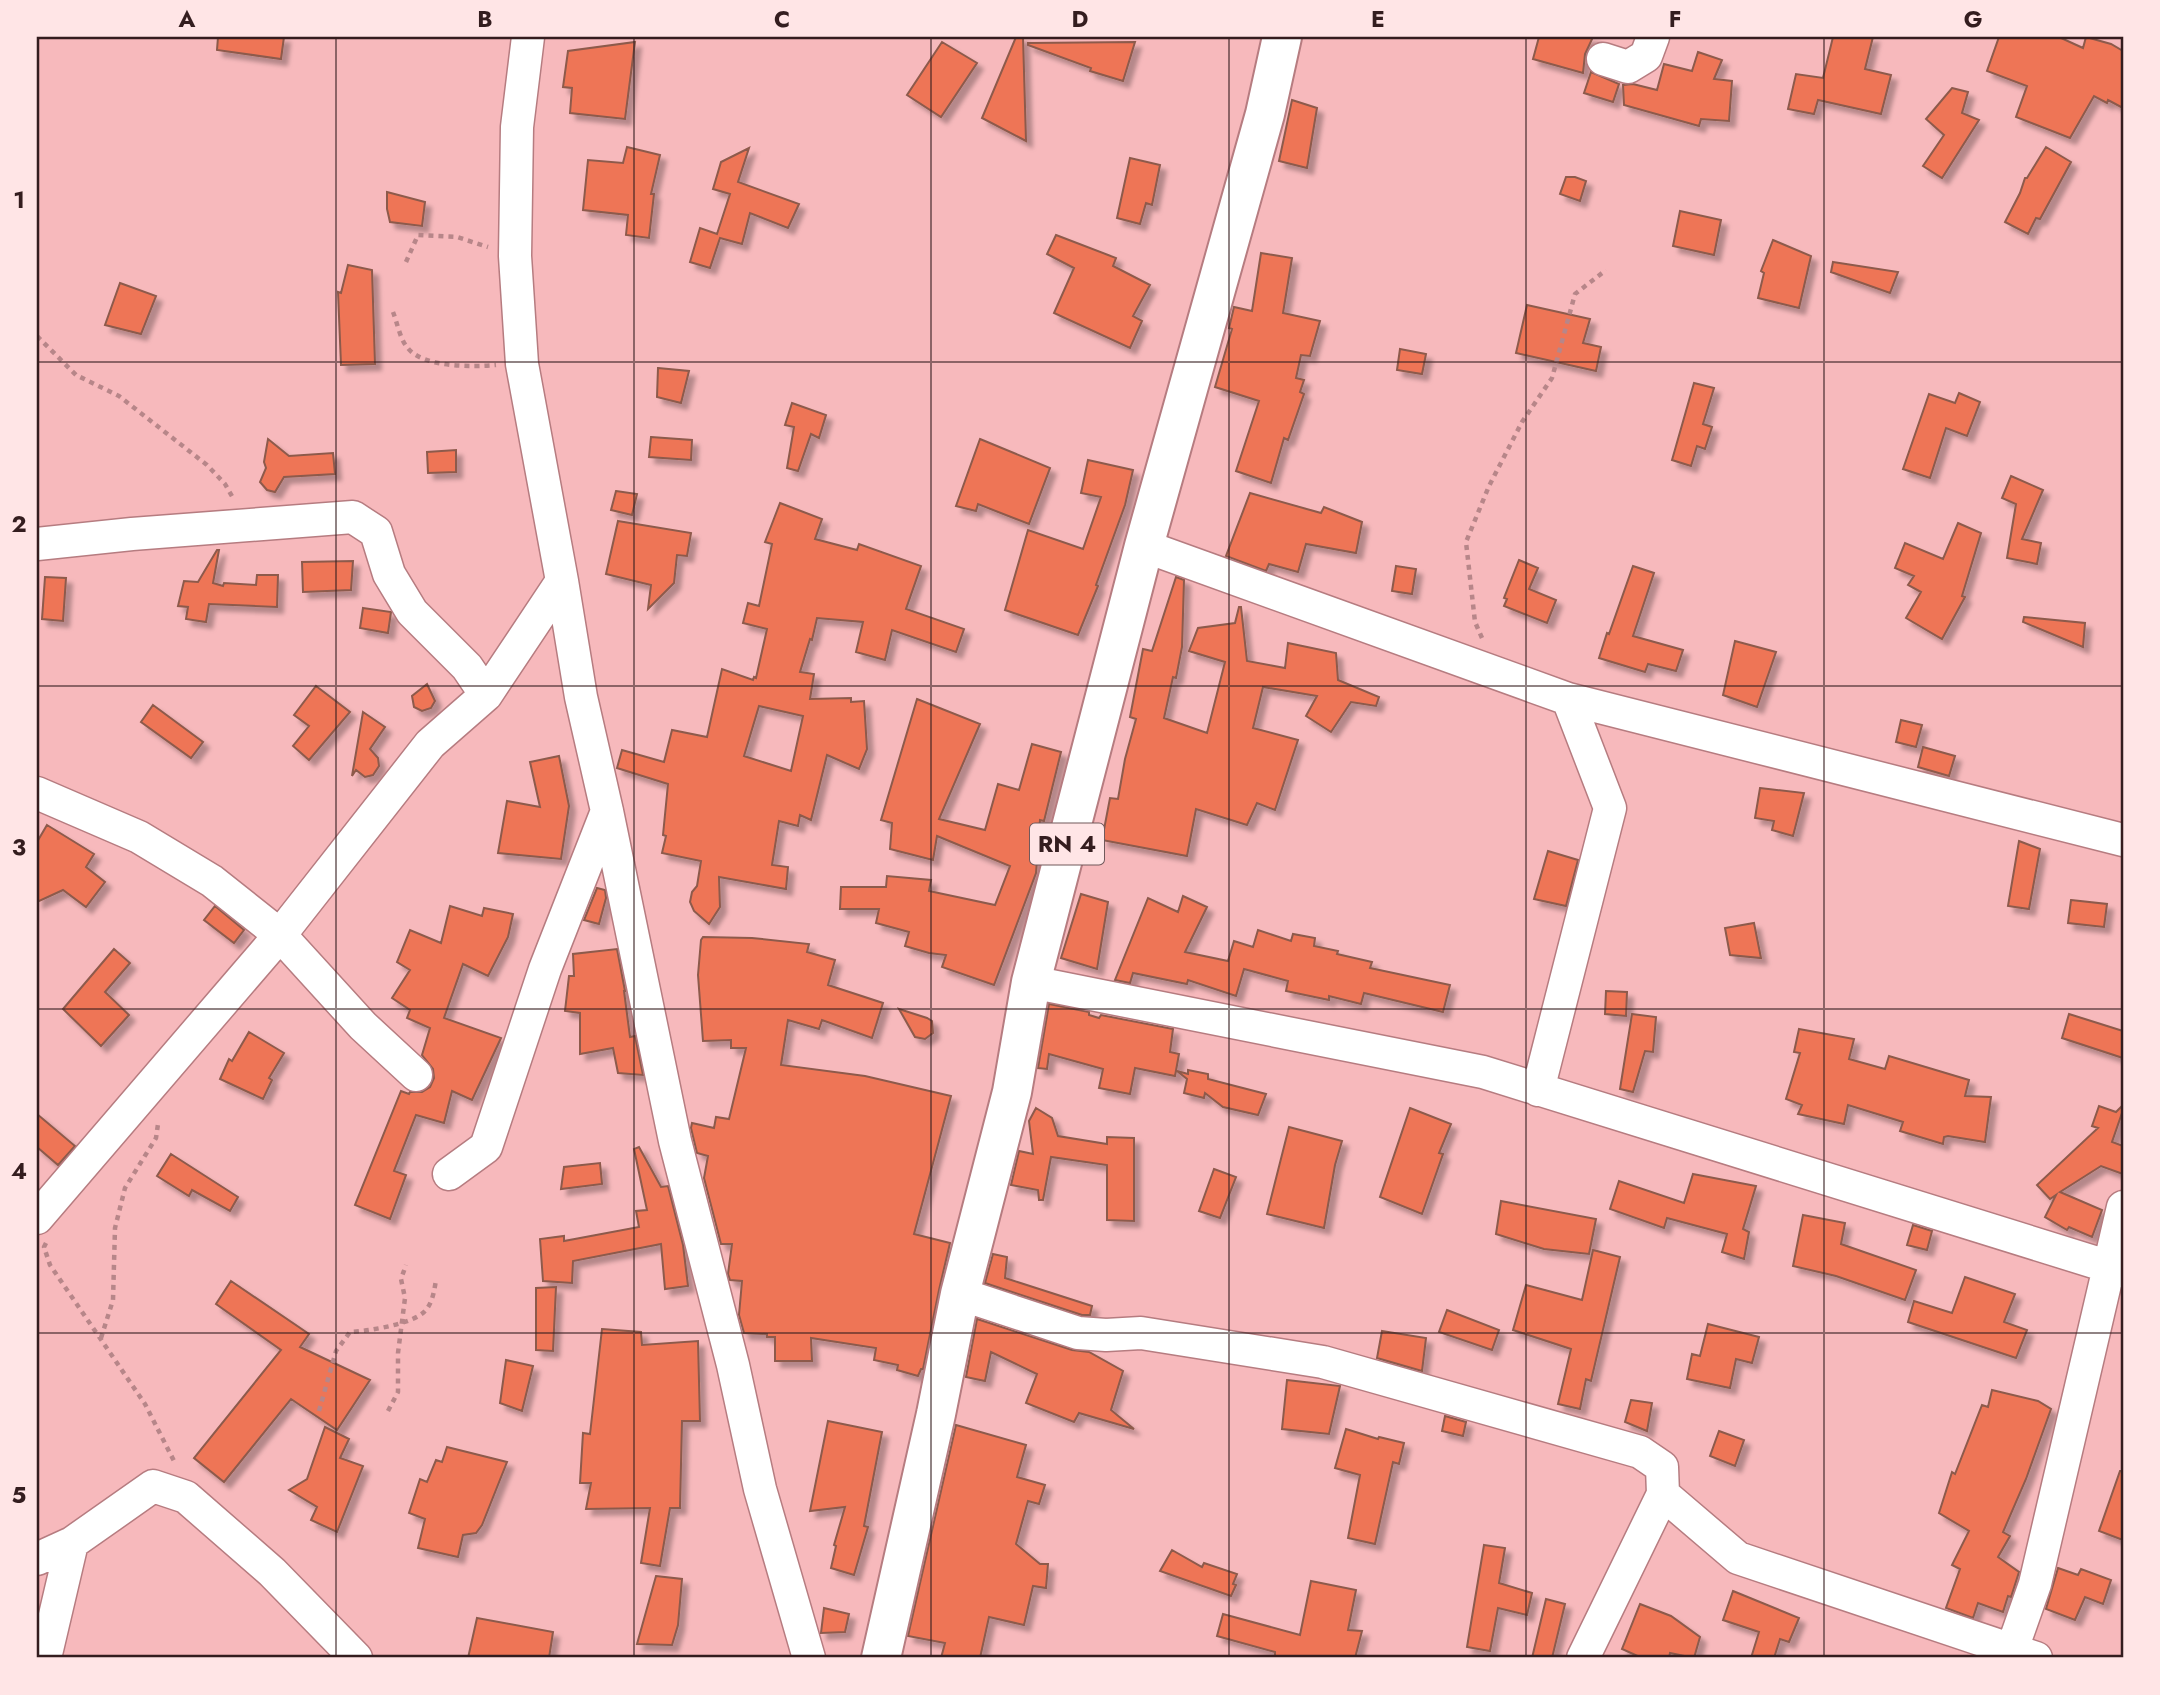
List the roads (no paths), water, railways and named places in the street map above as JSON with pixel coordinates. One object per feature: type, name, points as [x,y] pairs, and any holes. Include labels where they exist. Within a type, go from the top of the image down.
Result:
[{"type":"highway","name":"RN 4","points":[[881,1658],[960,1294],[1012,1092],[1031,982],[1144,546],[1265,114],[1282,37]]},
{"type":"street","points":[[528,37],[517,128],[515,256],[522,363],[581,697],[675,1141],[733,1365],[760,1489],[809,1658]]},
{"type":"street","points":[[1603,59],[1628,66],[1646,56],[1653,37]]},
{"type":"street","points":[[37,544],[353,517],[376,532],[389,574],[412,612],[467,667],[486,695]]},
{"type":"street","points":[[1144,546],[1568,699],[2123,840]]},
{"type":"street","points":[[42,1227],[281,935],[430,744],[486,695],[562,581]]},
{"type":"street","points":[[1538,1090],[1610,808],[1568,699]]},
{"type":"street","points":[[37,793],[139,837],[212,881],[281,935],[363,1026],[416,1075]]},
{"type":"street","points":[[449,1174],[486,1147],[545,970],[607,811]]},
{"type":"street","points":[[1031,982],[1483,1072],[2116,1269]]},
{"type":"street","points":[[1663,1494],[1738,1558],[2019,1656],[2116,1269],[2123,1207]]},
{"type":"street","points":[[960,1294],[1078,1333],[1141,1333],[1323,1362],[1640,1452],[1662,1467],[1663,1494],[1583,1658]]},
{"type":"street","points":[[37,1559],[72,1543],[153,1486],[186,1497],[272,1572],[356,1658]]},
{"type":"street","points":[[45,1658],[72,1543]]}]
